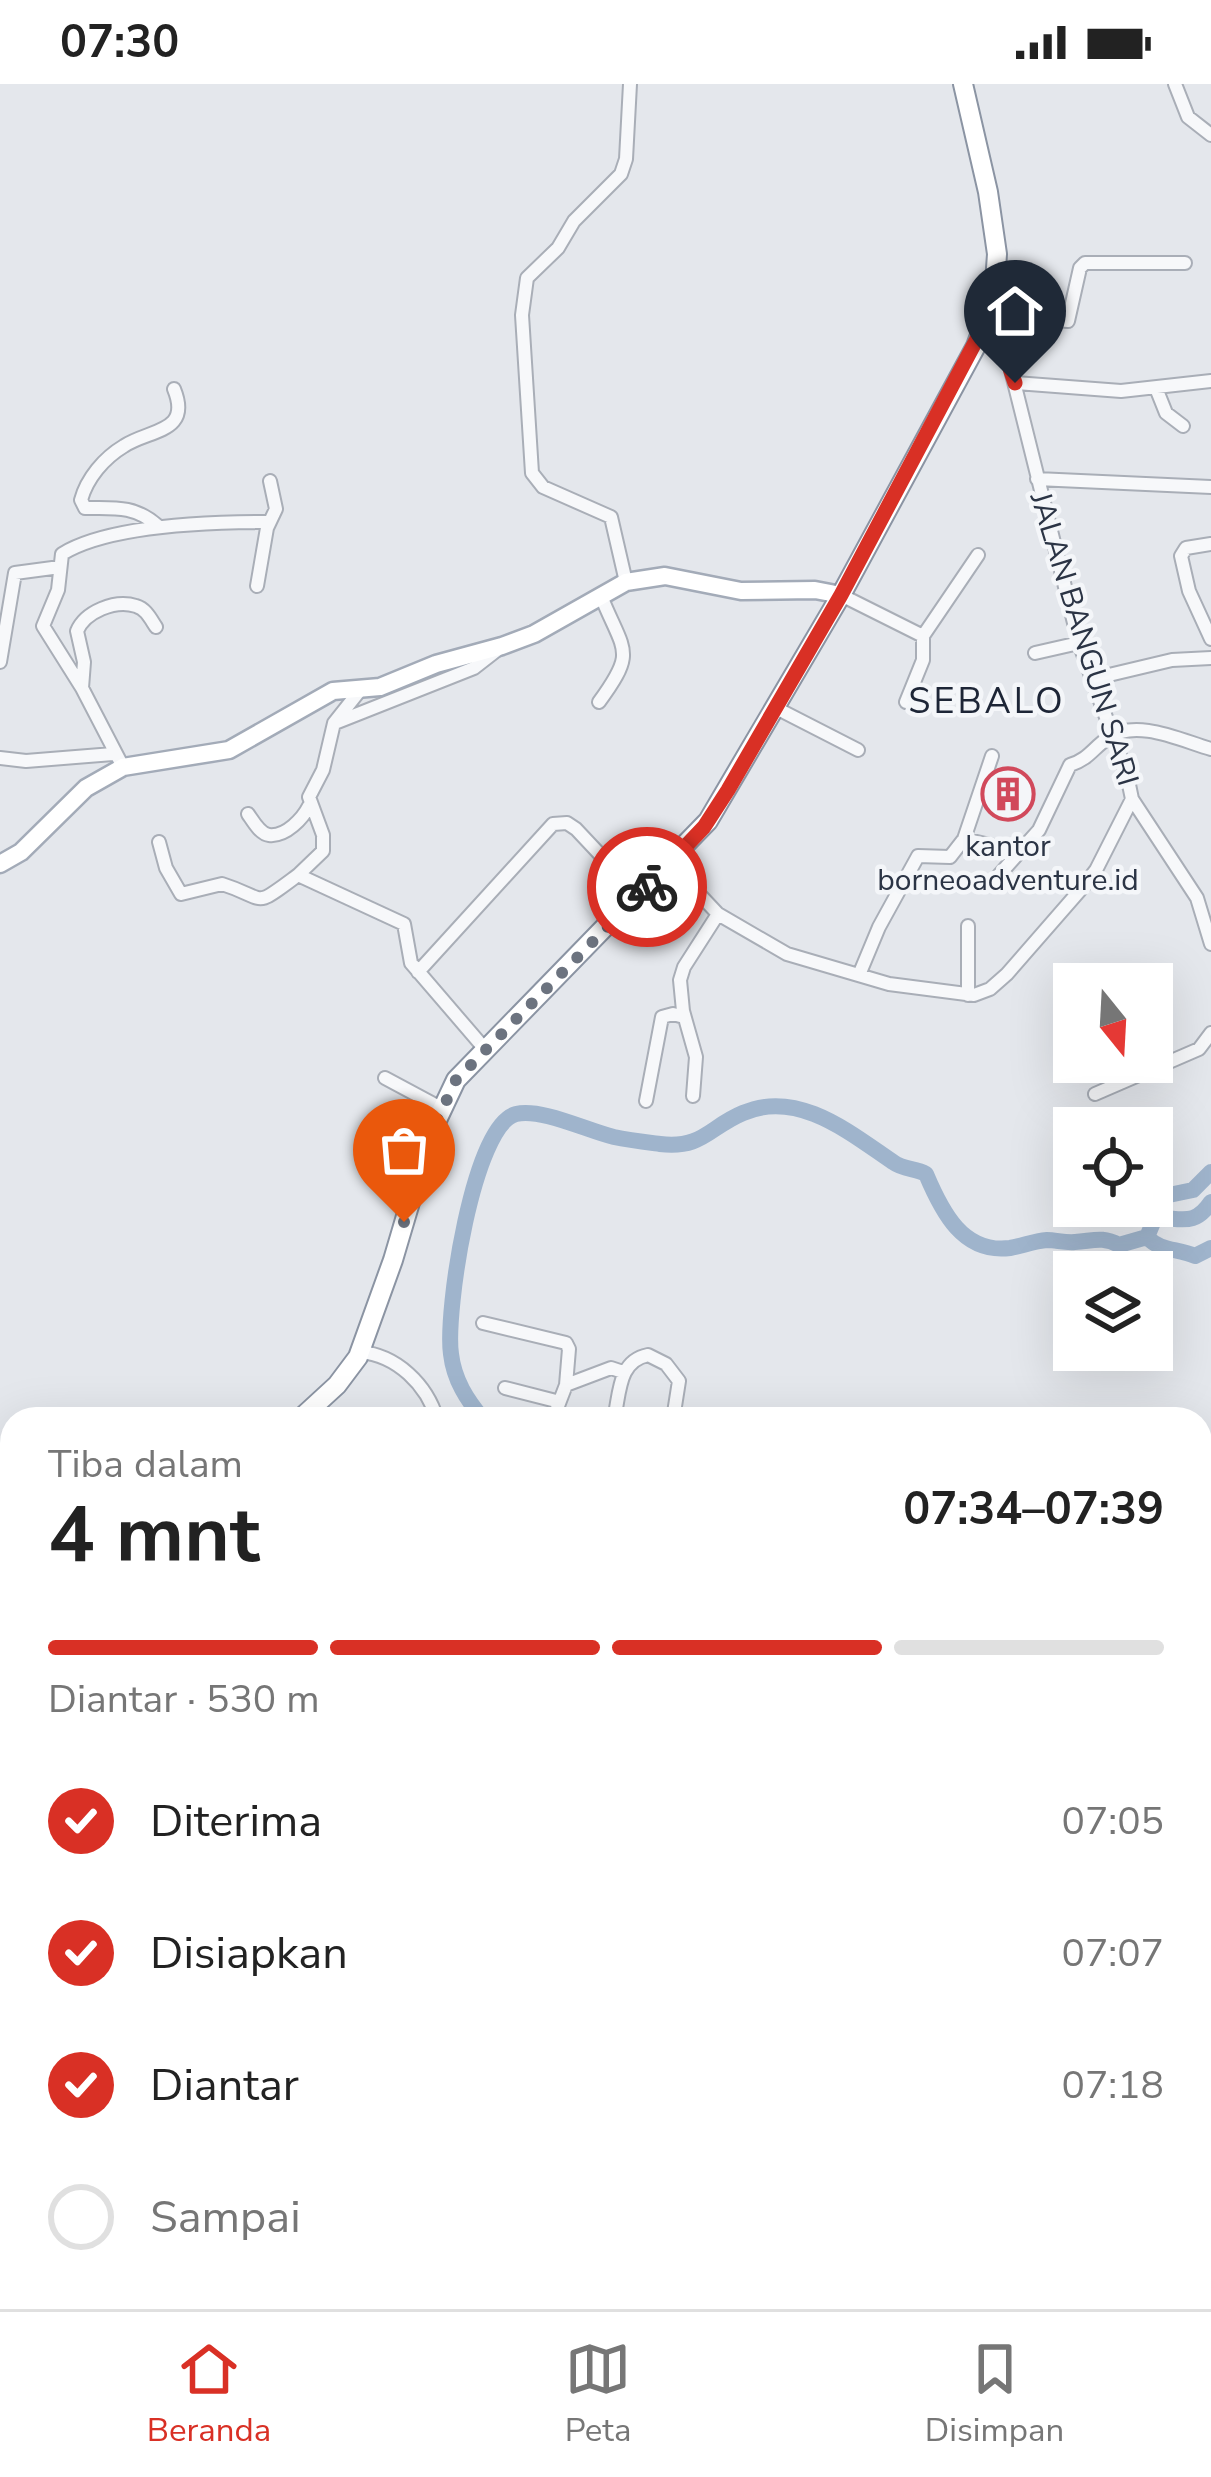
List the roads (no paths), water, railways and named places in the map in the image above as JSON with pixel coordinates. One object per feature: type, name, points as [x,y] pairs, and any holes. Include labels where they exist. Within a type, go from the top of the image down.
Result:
[{"type":"highway","points":[[313,1407],[338,1385],[360,1352],[441,1108],[456,1080],[639,896],[712,815],[841,595],[988,318],[996,276],[995,235],[963,84]]},
{"type":"main road","points":[[0,864],[21,852],[118,760],[229,750],[333,691],[389,684],[436,664],[502,646],[534,634],[626,582],[664,576],[741,591],[814,590],[841,595]]},
{"type":"street","points":[[626,582],[611,517],[543,487],[532,473],[522,309],[529,275],[623,170],[630,84]]},
{"type":"street","points":[[1175,84],[1188,117],[1211,135]]},
{"type":"street","points":[[988,318],[1068,321],[1085,263],[1185,263]]},
{"type":"street","name":"JALAN BANGUN SARI","points":[[988,318],[1015,383],[1079,643],[1132,799],[1197,898],[1211,941]]},
{"type":"street","points":[[1015,383],[1121,391],[1206,382],[1211,400]]},
{"type":"street","points":[[1156,388],[1166,413],[1183,426]]},
{"type":"street","points":[[158,526],[147,516],[122,507],[85,508],[81,500],[85,486],[112,454],[164,429],[176,418],[180,407],[174,389]]},
{"type":"street","points":[[1037,478],[1211,487]]},
{"type":"street","points":[[256,586],[276,509],[270,481]]},
{"type":"street","points":[[0,758],[118,760],[82,688],[42,624],[58,590],[62,554],[158,526],[269,522]]},
{"type":"street","points":[[1211,544],[1186,548],[1181,556],[1189,591],[1211,639]]},
{"type":"street","points":[[906,702],[923,660],[923,636],[978,555]]},
{"type":"street","points":[[0,662],[15,573],[60,567]]},
{"type":"street","points":[[841,595],[923,636]]},
{"type":"street","points":[[599,702],[625,658],[601,596]]},
{"type":"street","points":[[82,688],[84,662],[77,631],[85,618],[126,604],[145,611],[156,627]]},
{"type":"street","points":[[1035,653],[1079,643]]},
{"type":"street","points":[[334,723],[474,668],[502,646]]},
{"type":"street","points":[[1092,679],[1162,662],[1211,658]]},
{"type":"street","points":[[248,814],[264,833],[272,835],[300,821],[327,758],[334,723],[362,689]]},
{"type":"street","points":[[776,708],[858,750]]},
{"type":"street","points":[[999,875],[1046,817],[1070,765],[1091,757],[1110,736],[1145,731],[1211,749]]},
{"type":"street","points":[[1099,748],[1118,754]]},
{"type":"street","points":[[859,975],[915,858],[924,854],[950,857],[964,839],[992,756]]},
{"type":"street","points":[[670,863],[718,914],[787,954],[890,984],[980,994],[997,984],[1082,888],[1132,799]]},
{"type":"street","points":[[158,842],[181,895],[222,884],[261,899],[298,875],[323,851],[322,832],[309,806]]},
{"type":"street","points":[[418,972],[553,824],[567,823],[576,829],[639,896]]},
{"type":"street","points":[[964,839],[1019,852]]},
{"type":"street","points":[[298,875],[404,924],[410,960],[484,1048]]},
{"type":"street","points":[[693,1096],[696,1057],[680,999],[682,972],[718,914]]},
{"type":"street","points":[[968,926],[968,994]]},
{"type":"street","points":[[646,1101],[662,1017],[685,1017]]},
{"type":"street","points":[[1095,1094],[1199,1049],[1211,1033]]},
{"type":"street","points":[[385,1078],[441,1108]]},
{"type":"street","points":[[483,1323],[566,1343],[566,1384],[555,1407]]},
{"type":"street","points":[[360,1352],[380,1355],[408,1373],[433,1407]]},
{"type":"street","points":[[616,1407],[623,1372],[640,1356],[666,1364],[680,1385],[676,1407]]},
{"type":"street","points":[[566,1384],[611,1368],[623,1372]]},
{"type":"street","points":[[506,1388],[556,1401]]},
{"type":"waterway","points":[[474,1407],[453,1363],[450,1332],[458,1263],[487,1150],[501,1126],[516,1114],[539,1114],[614,1137],[675,1145],[696,1140],[763,1107],[803,1110],[841,1127],[897,1165],[926,1174],[956,1228],[994,1248],[1047,1240],[1102,1240],[1119,1245],[1147,1237],[1164,1196],[1193,1190],[1211,1172]]},
{"type":"waterway","points":[[1173,1219],[1198,1216],[1211,1202]]},
{"type":"waterway","points":[[1147,1237],[1195,1256],[1211,1248]]},
{"type":"place","name":"kantor borneoadventure.id","points":[[1008,794]]},
{"type":"district","name":"SEBALO","points":[[987,701]]}]
